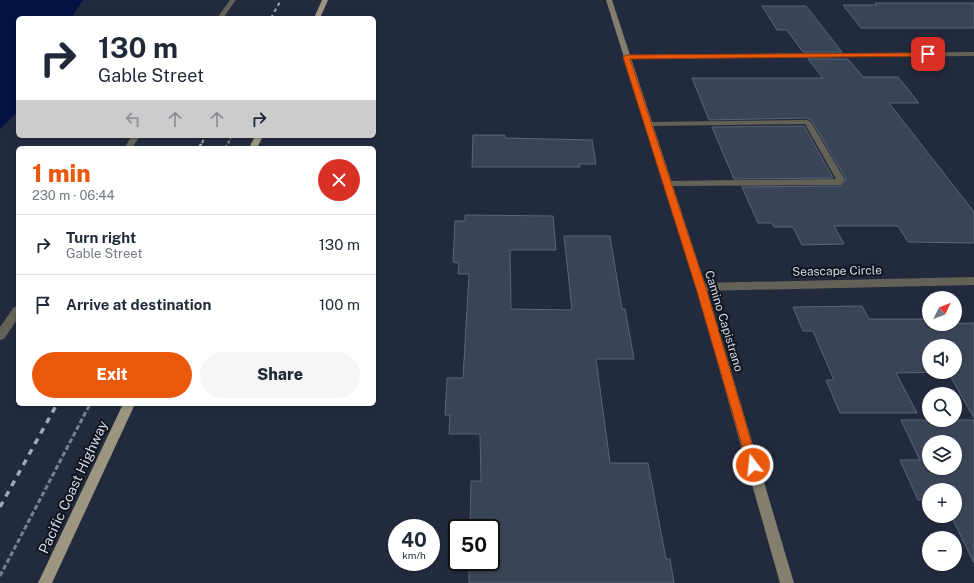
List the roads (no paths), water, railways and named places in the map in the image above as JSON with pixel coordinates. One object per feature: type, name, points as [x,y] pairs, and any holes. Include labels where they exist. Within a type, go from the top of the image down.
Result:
[{"type":"main road","points":[[318,16],[325,0]]},
{"type":"main road","name":"Camino Capistrano","points":[[609,0],[701,288],[787,583]]},
{"type":"main road","name":"Pacific Coast Highway","points":[[45,583],[128,406]]},
{"type":"street","points":[[221,16],[233,0]]},
{"type":"street","points":[[626,57],[974,54]]},
{"type":"street","points":[[649,124],[807,122],[842,180],[837,183],[668,184]]},
{"type":"street","name":"Seascape Circle","points":[[701,288],[974,281]]},
{"type":"street","points":[[0,336],[16,313]]},
{"type":"railway","points":[[272,16],[281,0]]},
{"type":"railway","points":[[202,143],[204,138]]},
{"type":"railway","points":[[200,146],[202,142]]},
{"type":"railway","points":[[0,507],[56,406]]}]
